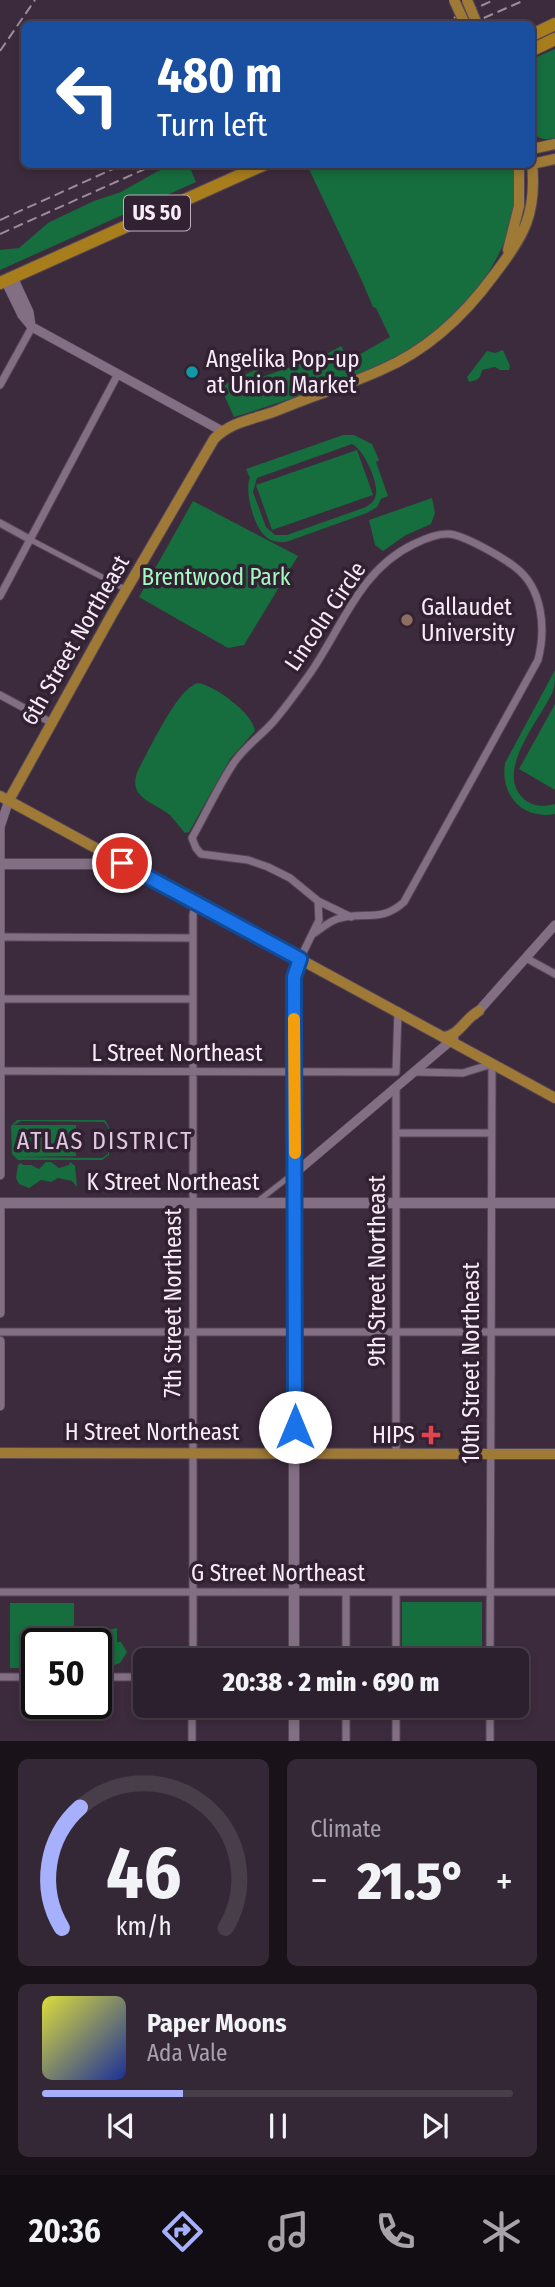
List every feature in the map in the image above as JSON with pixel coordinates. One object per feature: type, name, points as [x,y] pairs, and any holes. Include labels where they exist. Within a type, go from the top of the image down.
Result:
[{"type":"highway","points":[[535,34],[555,24]]},
{"type":"highway","points":[[535,49],[555,39]]},
{"type":"highway","name":"US 50","points":[[6,280],[256,168]]},
{"type":"main road","points":[[454,0],[464,21]]},
{"type":"main road","points":[[467,0],[476,21]]},
{"type":"main road","points":[[535,148],[555,144]]},
{"type":"main road","points":[[535,163],[555,159]]},
{"type":"main road","points":[[222,431],[367,376],[403,359],[451,325],[499,269],[510,243],[526,168]]},
{"type":"main road","name":"6th Street Northeast","points":[[4,798],[52,723],[214,439],[222,431]]},
{"type":"main road","points":[[4,798],[555,1098]]},
{"type":"main road","points":[[0,864],[94,864],[110,856]]},
{"type":"main road","points":[[294,1648],[294,977],[300,959]]},
{"type":"main road","points":[[447,1039],[479,1011]]},
{"type":"main road","name":"K Street Northeast","points":[[0,1204],[555,1203]]},
{"type":"main road","name":"H Street Northeast","points":[[0,1453],[555,1454]]},
{"type":"main road","points":[[294,1718],[294,1741]]},
{"type":"street","points":[[6,280],[22,315],[32,327],[222,431]]},
{"type":"street","points":[[0,385],[32,327]]},
{"type":"street","points":[[0,596],[118,374]]},
{"type":"street","points":[[0,523],[127,590]]},
{"type":"street","name":"Lincoln Circle","points":[[313,934],[339,918],[385,915],[404,902],[538,660],[543,629],[534,591],[516,567],[458,536],[440,534],[420,541],[393,555],[378,568],[350,606],[308,677],[273,723],[234,763],[192,838],[201,854],[248,860],[268,867],[289,878],[318,901],[351,917]]},
{"type":"street","points":[[0,695],[52,723]]},
{"type":"street","name":"6th Street Northeast","points":[[0,1175],[0,864],[4,798]]},
{"type":"street","points":[[300,959],[319,920],[318,901]]},
{"type":"street","name":"7th Street Northeast","points":[[192,1648],[193,914],[196,904]]},
{"type":"street","points":[[479,1011],[555,925]]},
{"type":"street","points":[[0,937],[193,938]]},
{"type":"street","points":[[526,958],[555,974]]},
{"type":"street","points":[[0,999],[193,999]]},
{"type":"street","name":"L Street Northeast","points":[[0,1071],[396,1072],[398,1011]]},
{"type":"street","points":[[256,1203],[416,1072],[447,1039]]},
{"type":"street","points":[[416,1072],[463,1073],[492,1064]]},
{"type":"street","name":"10th Street Northeast","points":[[490,1648],[492,1064]]},
{"type":"street","name":"9th Street Northeast","points":[[396,1088],[396,1453]]},
{"type":"street","points":[[397,1133],[491,1133]]},
{"type":"street","points":[[0,1204],[0,1314]]},
{"type":"street","points":[[0,1332],[555,1332]]},
{"type":"street","points":[[0,1340],[0,1406]]},
{"type":"street","name":"G Street Northeast","points":[[0,1592],[555,1592]]},
{"type":"street","points":[[346,1592],[346,1648]]},
{"type":"street","points":[[396,1648],[397,1592]]},
{"type":"street","points":[[0,1676],[21,1677]]},
{"type":"street","points":[[112,1677],[133,1677]]},
{"type":"street","points":[[192,1718],[192,1741]]},
{"type":"street","points":[[346,1718],[346,1741]]},
{"type":"street","points":[[396,1718],[396,1741]]},
{"type":"street","points":[[490,1718],[490,1741]]},
{"type":"green space","points":[[555,49],[555,138],[544,139],[535,134],[535,58]]},
{"type":"green space","points":[[167,168],[190,168],[196,182],[0,270],[0,250],[19,248],[48,223],[94,201],[121,192]]},
{"type":"green space","points":[[308,168],[512,168],[515,195],[511,223],[501,250],[486,276],[451,318],[432,334],[389,361],[316,390],[234,417],[220,386],[257,369],[262,377],[325,355],[341,346],[350,360],[390,337]]},
{"type":"green space","points":[[503,350],[510,366],[509,370],[495,367],[482,370],[478,379],[469,382],[467,377],[487,351],[495,353]]},
{"type":"green space","points":[[343,435],[354,435],[372,444],[388,496],[367,513],[286,542],[275,541],[267,538],[254,517],[248,491],[250,478],[246,469]],"holes":[[[352,444],[357,447],[375,482],[376,494],[370,505],[287,535],[275,535],[266,527],[253,492],[257,478]]]},
{"type":"green space","points":[[357,450],[373,495],[272,530],[256,485]]},
{"type":"green space","points":[[432,498],[435,513],[431,524],[406,535],[383,551],[375,545],[369,520]]},
{"type":"green space","name":"Brentwood Park","points":[[193,501],[298,556],[244,645],[228,648],[139,597]]},
{"type":"green space","points":[[555,670],[553,691],[522,745],[514,775],[516,788],[527,802],[539,806],[555,804],[555,814],[543,815],[523,809],[516,803],[510,795],[504,775],[505,763]]},
{"type":"green space","points":[[198,683],[214,689],[232,701],[248,717],[255,731],[230,759],[189,832],[185,833],[170,815],[143,798],[138,792],[136,778],[173,707],[190,687]]},
{"type":"green space","points":[[555,704],[555,790],[519,769]]},
{"type":"green space","points":[[17,1120],[105,1120],[109,1127],[109,1155],[102,1160],[18,1160],[12,1154],[11,1126]],"holes":[[[21,1121],[104,1122],[108,1127],[108,1154],[102,1158],[17,1157],[76,1156],[76,1125],[14,1125]]]},
{"type":"green space","points":[[46,1162],[59,1168],[69,1165],[70,1162],[75,1166],[77,1187],[72,1181],[58,1178],[51,1182],[41,1180],[29,1188],[19,1184],[16,1178],[18,1165],[21,1163],[39,1169]]},
{"type":"green space","points":[[402,1602],[482,1602],[482,1648],[402,1648]]},
{"type":"green space","points":[[10,1603],[74,1603],[74,1628],[21,1628],[21,1668],[10,1668]]},
{"type":"green space","points":[[117,1628],[117,1642],[121,1642],[127,1652],[120,1663],[112,1666],[112,1629]]},
{"type":"railway","points":[[0,51],[35,0]]},
{"type":"railway","points":[[447,21],[494,0]]},
{"type":"railway","points":[[477,21],[525,0]]},
{"type":"railway","points":[[0,220],[115,168]]},
{"type":"railway","points":[[0,234],[147,168]]},
{"type":"slow traffic","points":[[294,1019],[295,1153]]},
{"type":"place","name":"Angelika Pop-up at Union Market","points":[[192,372]]},
{"type":"place","name":"Gallaudet University","points":[[407,620]]},
{"type":"place","name":"HIPS","points":[[431,1435]]},
{"type":"district","name":"ATLAS DISTRICT","points":[[105,1141]]},
{"type":"route","points":[[122,863],[300,959],[294,977],[295,1427]]}]
